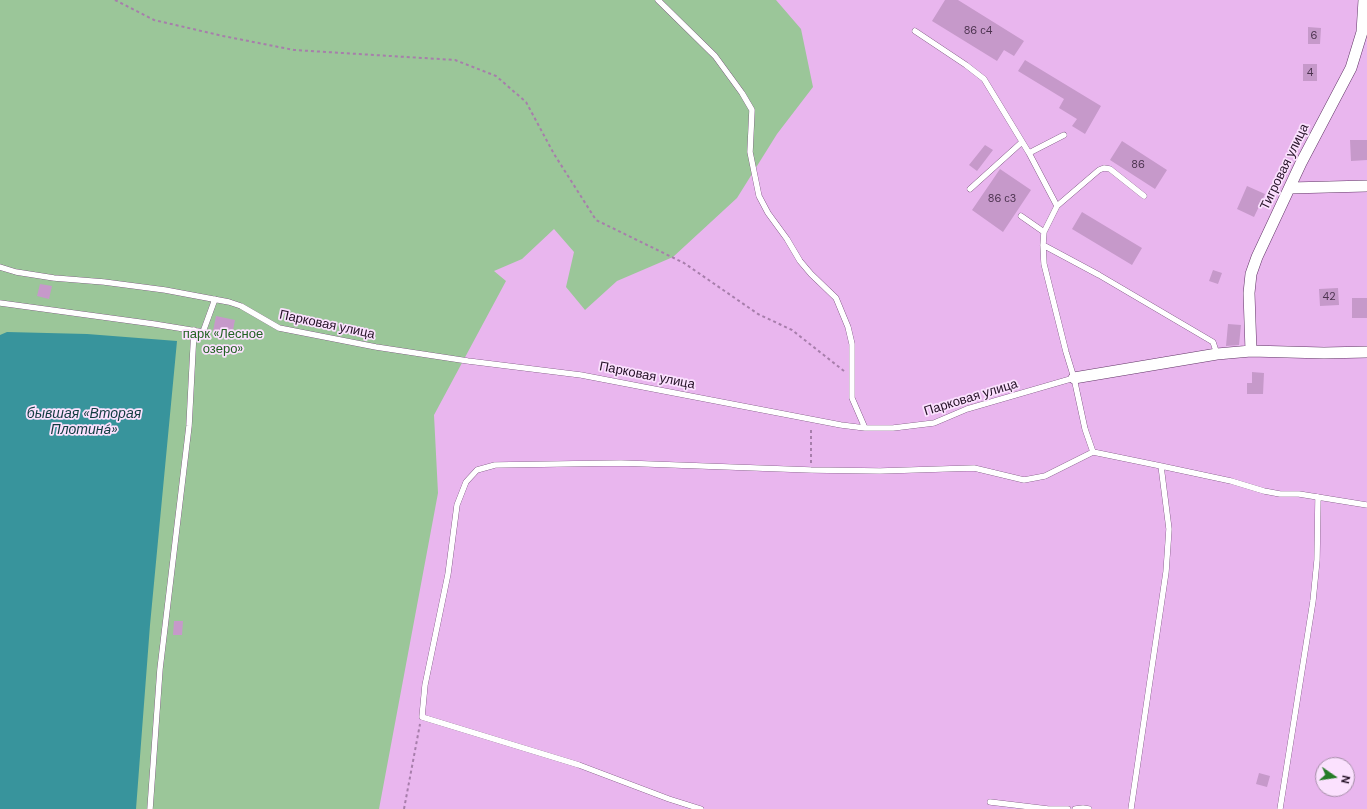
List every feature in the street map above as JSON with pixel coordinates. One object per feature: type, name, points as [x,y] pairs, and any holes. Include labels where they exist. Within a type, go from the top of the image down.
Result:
[{"type":"street","name":"Тигровая улица","points":[[1251,351],[1249,293],[1251,274],[1257,257],[1301,163],[1351,68],[1362,32],[1364,0]]},
{"type":"street","points":[[1290,188],[1367,186]]},
{"type":"street","points":[[1074,378],[1217,354],[1251,351],[1324,353],[1367,352]]},
{"type":"lane","points":[[658,0],[715,56],[742,92],[752,110],[750,152],[759,196],[768,213],[787,239],[800,261],[836,298],[848,326],[852,344],[852,398],[865,428]]},
{"type":"lane","points":[[915,31],[966,65],[984,79],[1029,153],[1057,206]]},
{"type":"lane","points":[[1029,153],[1064,135]]},
{"type":"lane","points":[[970,189],[1022,142]]},
{"type":"lane","points":[[1094,452],[1085,429],[1074,378],[1044,264],[1044,232],[1057,206],[1099,170],[1104,168],[1110,169],[1144,196]]},
{"type":"lane","points":[[1021,216],[1044,232]]},
{"type":"lane","points":[[1043,245],[1099,275],[1213,342],[1217,354]]},
{"type":"lane","name":"Парковая улица","points":[[0,266],[16,272],[54,278],[112,283],[165,290],[215,300],[241,306],[279,328],[376,347],[460,360],[581,375],[841,425],[865,428],[893,428],[934,423],[967,410],[1074,378]]},
{"type":"lane","points":[[0,303],[204,332],[215,300]]},
{"type":"lane","points":[[150,809],[160,669],[189,426],[194,330]]},
{"type":"lane","points":[[700,809],[579,765],[422,717],[425,685],[448,574],[457,505],[466,482],[478,470],[495,465],[621,463],[880,471],[974,468],[1024,480],[1045,476],[1094,452],[1231,481],[1264,491],[1280,494],[1299,494],[1367,505]]},
{"type":"lane","points":[[1131,809],[1166,572],[1169,530],[1161,466]]},
{"type":"lane","points":[[1280,809],[1313,601],[1317,560],[1318,497]]},
{"type":"lane","points":[[990,802],[1048,809],[1068,809]]},
{"type":"lane","points":[[1075,809],[1089,809]]},
{"type":"path","points":[[115,0],[154,20],[223,36],[294,50],[455,60],[496,76],[526,102],[554,154],[596,220],[684,263],[758,314],[792,330],[851,376]]},
{"type":"path","points":[[811,419],[811,470]]},
{"type":"path","points":[[404,809],[422,717]]},
{"type":"green space","name":"парк «Лесное озеро»","points":[[0,0],[776,0],[801,29],[813,87],[777,134],[737,198],[673,257],[617,281],[585,310],[566,287],[574,252],[554,229],[522,259],[494,271],[506,281],[434,415],[438,493],[379,809],[0,809]]},
{"type":"water","name":"бывшая «Вторая Плотинá»","points":[[7,332],[87,334],[177,341],[150,625],[136,809],[0,809],[0,335]]},
{"type":"building","points":[[945,0],[958,0],[1024,41],[1014,56],[1004,50],[997,61],[932,21]]},
{"type":"building","points":[[1308,27],[1321,28],[1320,44],[1308,44]]},
{"type":"building","points":[[1025,60],[1101,106],[1085,134],[1072,126],[1077,119],[1059,108],[1064,99],[1018,71]]},
{"type":"building","points":[[1303,64],[1317,64],[1317,81],[1303,81]]},
{"type":"building","points":[[1350,140],[1367,140],[1367,160],[1351,161]]},
{"type":"building","points":[[1122,141],[1167,170],[1155,189],[1110,160]]},
{"type":"building","points":[[985,145],[993,150],[977,171],[969,165]]},
{"type":"building","points":[[1000,169],[1031,190],[1003,232],[972,210]]},
{"type":"building","points":[[1247,186],[1265,194],[1254,217],[1237,209]]},
{"type":"building","points":[[1082,212],[1142,248],[1132,265],[1072,229]]},
{"type":"building","points":[[1213,270],[1222,273],[1218,284],[1209,281]]},
{"type":"building","points":[[40,284],[52,286],[49,299],[37,296]]},
{"type":"building","points":[[1338,288],[1339,305],[1320,306],[1319,289]]},
{"type":"building","points":[[1352,298],[1367,298],[1367,318],[1352,318]]},
{"type":"building","points":[[216,316],[235,320],[232,335],[213,331]]},
{"type":"building","points":[[1228,324],[1241,325],[1239,345],[1226,346]]},
{"type":"building","points":[[1252,372],[1264,373],[1263,394],[1247,394],[1247,383],[1252,383]]},
{"type":"building","points":[[174,621],[183,621],[182,635],[173,635]]},
{"type":"building","points":[[1259,773],[1270,776],[1267,787],[1256,784]]}]
